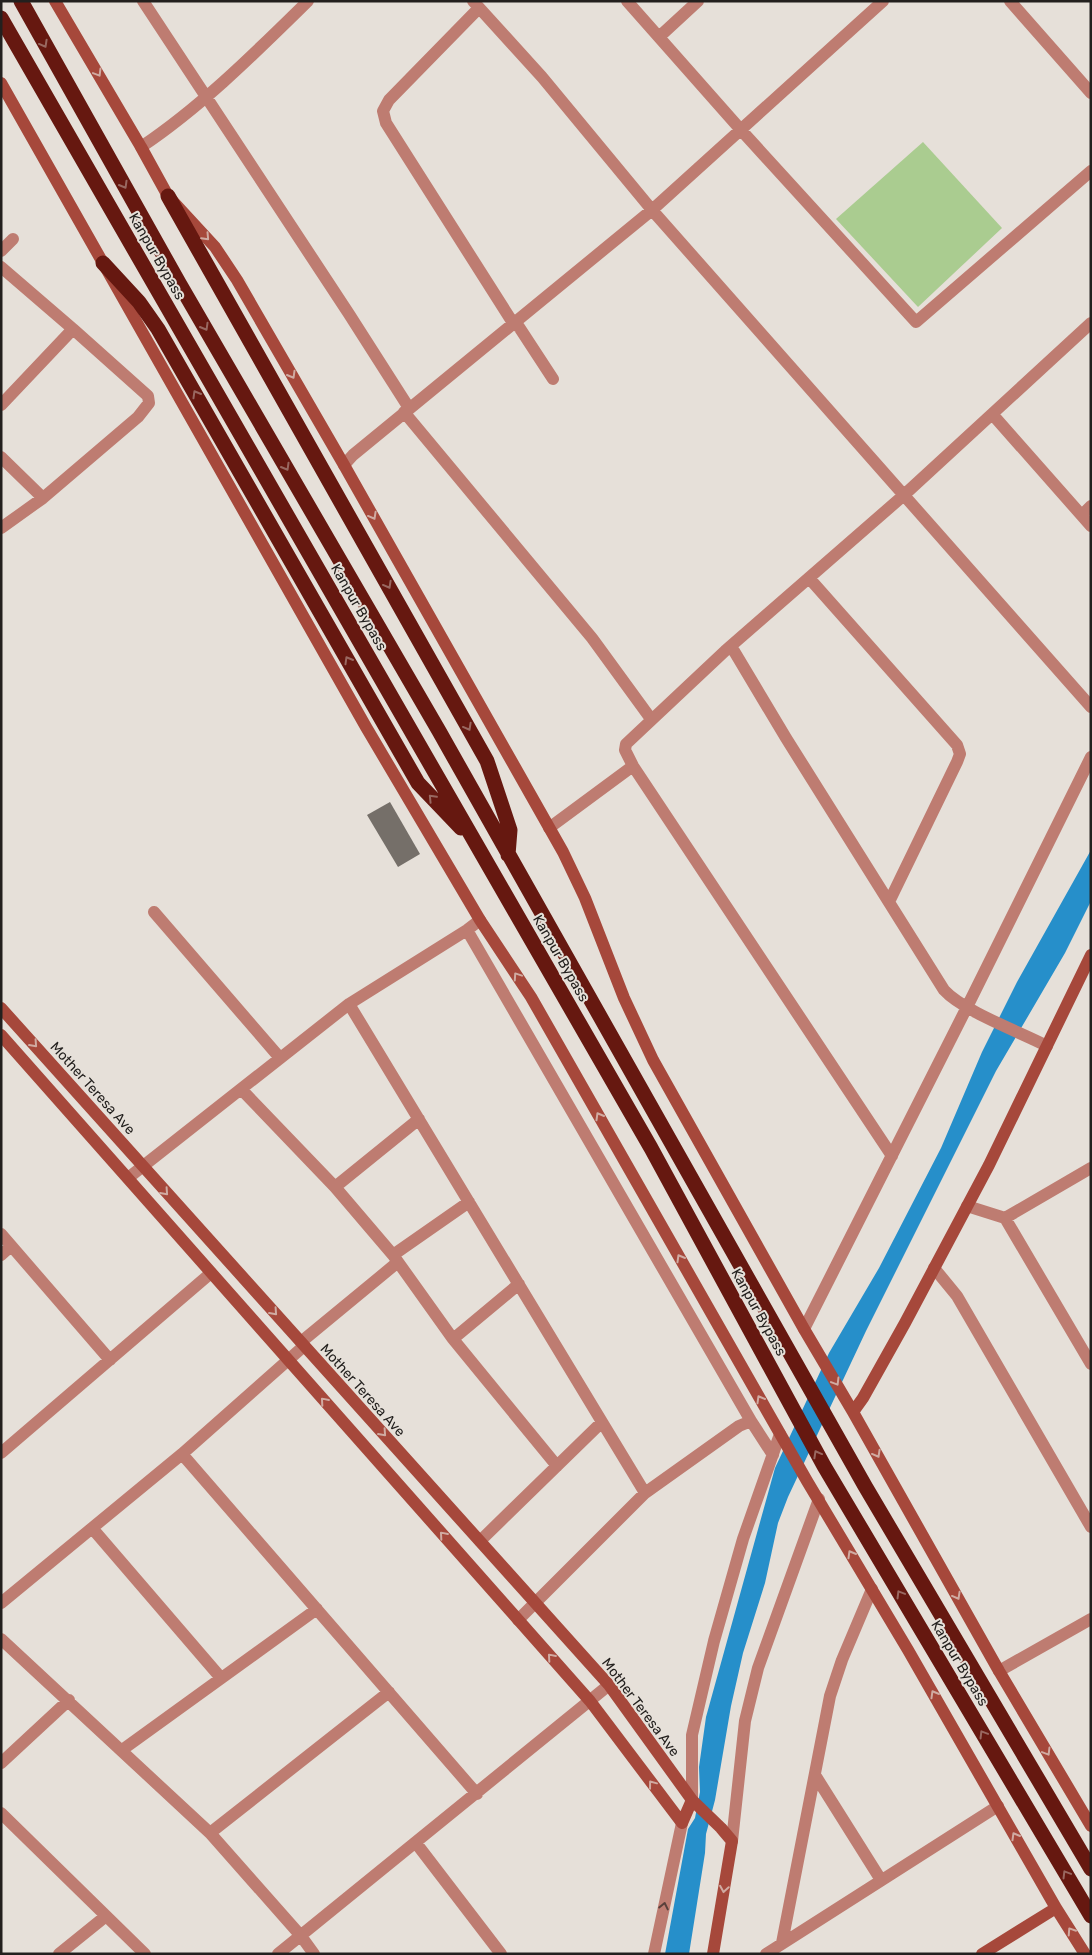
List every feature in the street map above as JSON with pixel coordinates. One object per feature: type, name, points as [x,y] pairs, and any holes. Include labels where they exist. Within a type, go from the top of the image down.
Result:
[{"type":"highway","name":"Kanpur Bypass","points":[[21,1],[180,283],[440,731],[508,855],[865,1486],[1091,1869]]},
{"type":"highway","name":"Kanpur Bypass","points":[[1,18],[651,1148],[824,1466],[1091,1916]]},
{"type":"highway","points":[[168,196],[487,761],[510,830],[508,855]]},
{"type":"highway","points":[[103,263],[139,302],[158,329],[418,783],[478,846]]},
{"type":"main road","points":[[55,1],[168,196],[215,247],[237,280],[344,465],[563,852],[585,898],[624,998],[653,1060],[999,1671],[1091,1826]]},
{"type":"main road","points":[[1,83],[366,727],[480,920],[531,997],[807,1482],[819,1499],[1056,1908],[1085,1954]]},
{"type":"main road","points":[[853,1412],[863,1398],[967,1206],[1091,955]]},
{"type":"main road","name":"Mother Teresa Ave","points":[[1,1008],[609,1685],[695,1802],[732,1841]]},
{"type":"main road","points":[[1,1035],[590,1701],[682,1823],[695,1802]]},
{"type":"main road","points":[[713,1954],[732,1841]]},
{"type":"main road","points":[[982,1954],[1056,1908]]},
{"type":"street","points":[[143,1],[350,314],[406,410],[592,638],[652,719]]},
{"type":"street","points":[[141,147],[174,125],[308,1]]},
{"type":"street","points":[[627,1],[741,130],[916,322],[1091,171]]},
{"type":"street","points":[[659,37],[698,1]]},
{"type":"street","points":[[344,465],[353,455],[406,410],[652,210],[883,1]]},
{"type":"street","points":[[1010,1],[1091,93]]},
{"type":"street","points":[[553,379],[519,327],[513,323],[386,123],[384,112],[389,100],[476,5],[542,77],[652,210],[1091,707]]},
{"type":"street","points":[[1,251],[13,239]]},
{"type":"street","points":[[1,267],[148,396],[149,403],[138,417],[43,498],[1,528]]},
{"type":"street","points":[[892,1156],[633,766],[625,750],[626,744],[731,646],[904,496],[1091,323]]},
{"type":"street","points":[[1,405],[73,329]]},
{"type":"street","points":[[993,415],[1086,511],[1091,526]]},
{"type":"street","points":[[1,457],[43,498]]},
{"type":"street","points":[[809,578],[957,745],[960,754],[949,781],[889,902]]},
{"type":"street","points":[[731,646],[944,990],[950,997],[967,1007],[1047,1046]]},
{"type":"street","points":[[804,1329],[1091,757]]},
{"type":"street","points":[[549,828],[633,766]]},
{"type":"street","points":[[154,912],[280,1058]]},
{"type":"street","points":[[128,1178],[349,1004],[480,920]]},
{"type":"street","points":[[467,930],[772,1455]]},
{"type":"street","points":[[349,1004],[645,1493]]},
{"type":"street","points":[[241,1089],[335,1187],[395,1258],[453,1339],[557,1466]]},
{"type":"street","points":[[335,1187],[419,1119]]},
{"type":"street","points":[[1005,1218],[1091,1168]]},
{"type":"street","points":[[1,1603],[182,1454],[288,1360],[302,1344],[395,1258],[469,1202]]},
{"type":"street","points":[[967,1206],[1005,1218],[1091,1364]]},
{"type":"street","points":[[1,1234],[110,1360]]},
{"type":"street","points":[[1,1256],[11,1246]]},
{"type":"street","points":[[934,1268],[957,1296],[1091,1527]]},
{"type":"street","points":[[1,1453],[211,1273]]},
{"type":"street","points":[[453,1339],[519,1284]]},
{"type":"street","points":[[518,1620],[645,1493],[739,1426],[751,1421]]},
{"type":"street","points":[[480,1541],[602,1422]]},
{"type":"street","points":[[695,1802],[692,1735],[714,1640],[743,1539],[772,1455],[782,1437]]},
{"type":"street","points":[[182,1454],[477,1794]]},
{"type":"street","points":[[732,1841],[745,1721],[758,1668],[819,1499]]},
{"type":"street","points":[[92,1528],[221,1678]]},
{"type":"street","points":[[782,1944],[830,1696],[842,1660],[872,1590]]},
{"type":"street","points":[[122,1750],[317,1609]]},
{"type":"street","points":[[999,1671],[1091,1619]]},
{"type":"street","points":[[1,1639],[69,1700],[210,1833],[314,1954]]},
{"type":"street","points":[[278,1954],[609,1685]]},
{"type":"street","points":[[210,1833],[389,1692]]},
{"type":"street","points":[[1,1763],[69,1700]]},
{"type":"street","points":[[814,1775],[882,1880]]},
{"type":"street","points":[[766,1954],[998,1806]]},
{"type":"street","points":[[1,1813],[145,1954]]},
{"type":"street","points":[[654,1954],[682,1823]]},
{"type":"street","points":[[416,1843],[501,1954]]},
{"type":"street","points":[[59,1954],[106,1916]]},
{"type":"green space","points":[[923,142],[1002,228],[918,307],[836,219]]},
{"type":"water","points":[[1091,850],[1091,901],[1065,953],[996,1071],[866,1331],[788,1497],[778,1523],[765,1583],[743,1653],[731,1706],[715,1800],[706,1834],[705,1853],[689,1954],[665,1954],[688,1829],[695,1818],[700,1792],[699,1767],[706,1717],[775,1468],[829,1353],[879,1268],[941,1148],[982,1052],[1017,982]]},
{"type":"building","points":[[390,802],[420,854],[398,867],[367,815]]}]
